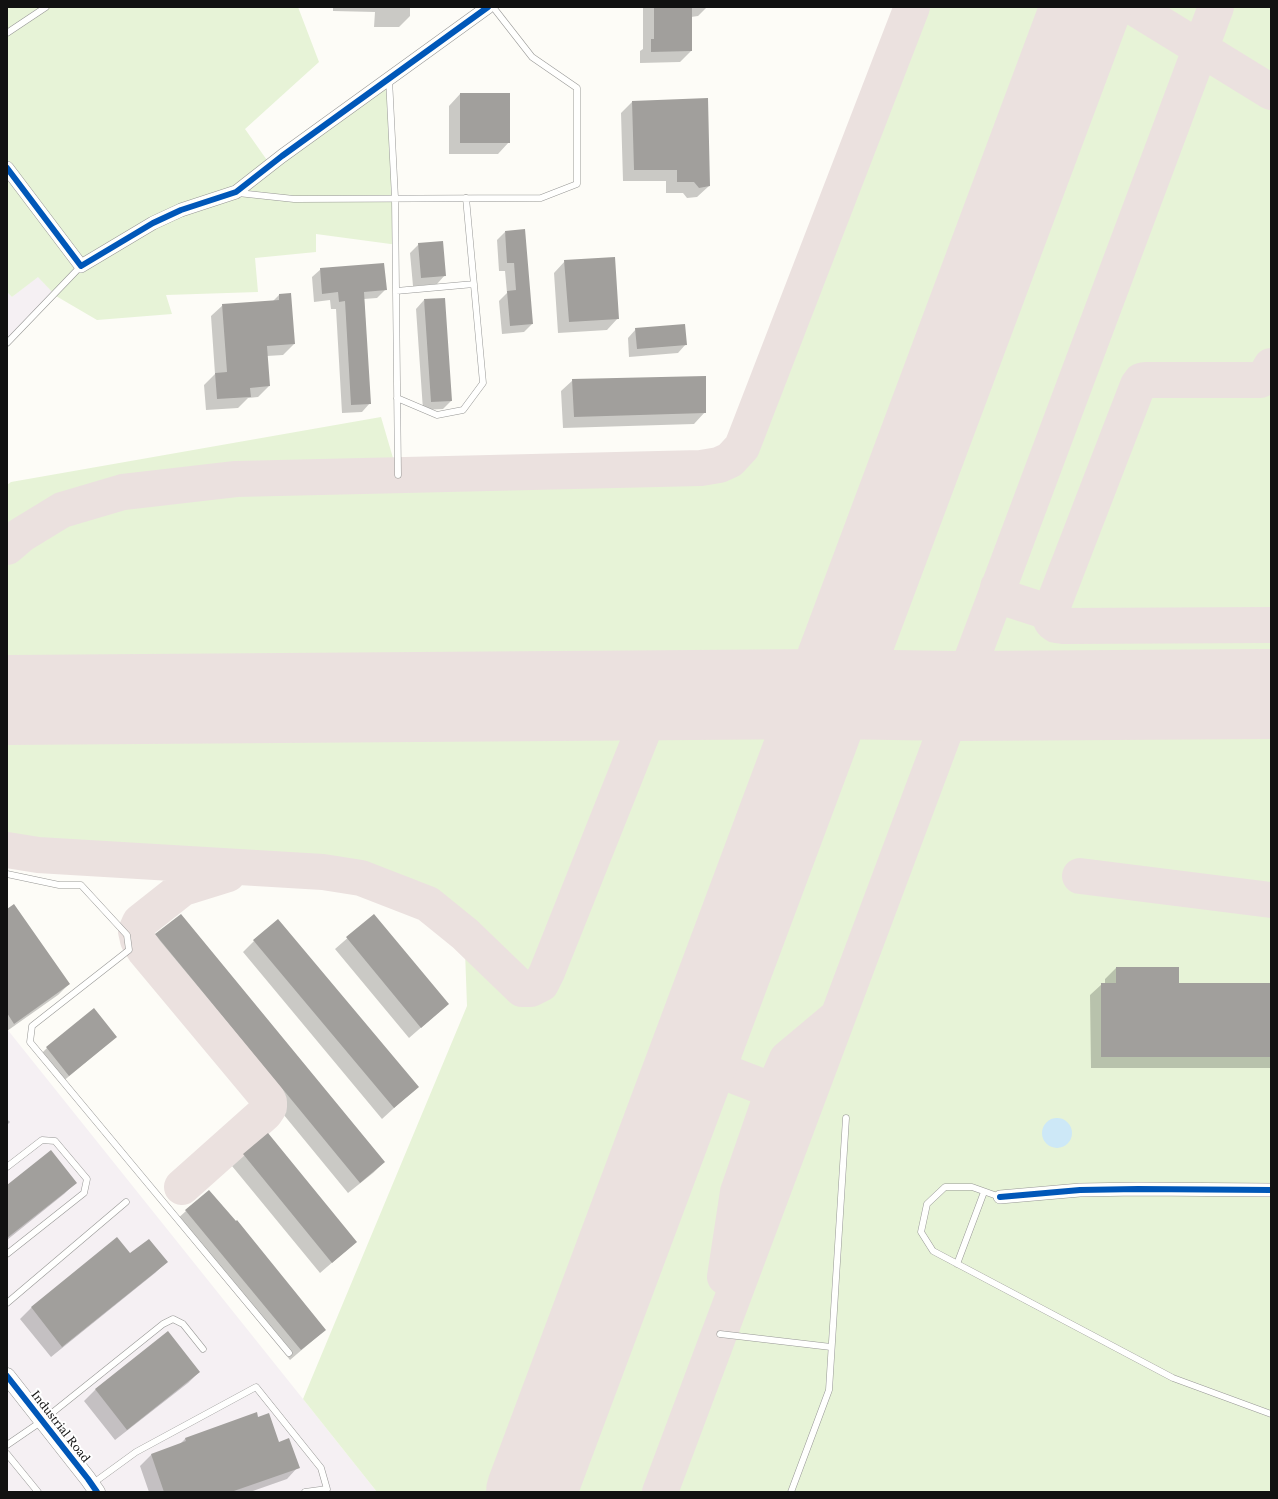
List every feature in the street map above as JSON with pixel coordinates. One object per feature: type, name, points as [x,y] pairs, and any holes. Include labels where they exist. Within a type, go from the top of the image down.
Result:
[{"type":"street","points":[[7,168],[81,266],[153,223],[181,210],[236,192],[282,156],[486,8]]},
{"type":"street","points":[[1000,1197],[1095,1190],[1271,1190]]},
{"type":"street","name":"Industrial Road","points":[[7,1376],[94,1488]]},
{"type":"lane","points":[[7,33],[46,7]]},
{"type":"lane","points":[[236,192],[294,199],[541,198],[577,184],[577,88],[532,57],[486,8]]},
{"type":"lane","points":[[389,79],[395,198],[398,475]]},
{"type":"lane","points":[[397,398],[437,414],[463,410],[483,383],[466,198]]},
{"type":"lane","points":[[7,343],[81,266]]},
{"type":"lane","points":[[396,291],[474,284]]},
{"type":"lane","points":[[7,874],[59,885],[81,885],[127,935],[129,950],[32,1026],[30,1042],[289,1353]]},
{"type":"lane","points":[[791,1492],[829,1390],[846,1118]]},
{"type":"lane","points":[[7,1168],[42,1140],[55,1141],[87,1179],[84,1193],[7,1254]]},
{"type":"lane","points":[[1000,1197],[972,1187],[945,1187],[927,1204],[921,1232],[933,1251],[1173,1378],[1271,1414]]},
{"type":"lane","points":[[957,1264],[984,1192]]},
{"type":"lane","points":[[7,1303],[126,1202]]},
{"type":"lane","points":[[7,1445],[42,1421],[163,1324],[173,1319],[183,1324],[203,1349]]},
{"type":"lane","points":[[720,1334],[831,1347]]},
{"type":"lane","points":[[94,1488],[136,1452],[256,1387],[321,1468],[327,1489],[305,1492]]},
{"type":"lane","points":[[7,1454],[38,1492]]},
{"type":"shaded area","points":[[38,276],[56,296],[7,343],[7,292],[12,297]]},
{"type":"shaded area","points":[[7,1029],[303,1399],[377,1492],[7,1492]]},
{"type":"green space","points":[[7,7],[298,7],[319,62],[245,129],[269,163],[387,81],[398,245],[316,234],[316,252],[255,258],[258,292],[166,295],[172,314],[97,320],[56,296],[38,277],[12,297],[7,292]]},
{"type":"green space","points":[[924,7],[1271,7],[1271,1492],[377,1492],[303,1399],[467,1006],[465,951],[428,904],[361,878],[323,872],[38,855],[7,850],[7,485],[11,482],[381,417],[398,475],[574,482],[715,478],[731,475],[742,469],[750,459]]},
{"type":"water","points":[[1057,1118],[1068,1122],[1072,1133],[1068,1144],[1057,1148],[1046,1144],[1042,1133],[1046,1122]]},
{"type":"building","points":[[654,7],[692,7],[692,51],[651,52],[651,39],[654,39]]},
{"type":"building","points":[[460,93],[510,93],[510,143],[460,143]]},
{"type":"building","points":[[708,98],[710,186],[699,188],[694,182],[677,182],[677,170],[634,170],[632,101]]},
{"type":"building","points":[[525,229],[533,324],[510,326],[507,291],[516,290],[514,263],[507,263],[505,231]]},
{"type":"building","points":[[443,241],[446,276],[421,278],[418,243]]},
{"type":"building","points":[[615,257],[619,319],[569,322],[564,260]]},
{"type":"building","points":[[384,263],[387,290],[364,292],[371,404],[351,405],[345,301],[339,302],[338,292],[322,294],[320,268]]},
{"type":"building","points":[[291,293],[295,344],[267,346],[270,386],[250,388],[251,397],[217,399],[215,373],[227,372],[222,304],[279,300],[279,294]]},
{"type":"building","points":[[445,298],[452,401],[431,402],[424,299]]},
{"type":"building","points":[[685,324],[687,345],[637,349],[635,328]]},
{"type":"building","points":[[706,376],[706,413],[574,417],[572,379]]},
{"type":"building","points":[[14,904],[70,984],[14,1024],[7,1013],[7,909]]},
{"type":"building","points":[[181,914],[385,1162],[360,1183],[155,934]]},
{"type":"building","points":[[374,914],[449,1004],[421,1028],[346,937]]},
{"type":"building","points":[[278,919],[419,1087],[394,1108],[253,940]]},
{"type":"building","points":[[1116,967],[1179,967],[1179,983],[1271,983],[1271,1057],[1101,1057],[1101,983],[1116,983]]},
{"type":"building","points":[[94,1008],[117,1037],[69,1076],[46,1047]]},
{"type":"building","points":[[268,1133],[357,1242],[332,1263],[243,1154]]},
{"type":"building","points":[[51,1150],[77,1183],[7,1238],[7,1185]]},
{"type":"building","points":[[209,1190],[236,1221],[237,1220],[326,1330],[301,1350],[185,1210]]},
{"type":"building","points":[[117,1237],[130,1253],[149,1239],[168,1262],[62,1347],[31,1307]]},
{"type":"building","points":[[168,1331],[200,1372],[127,1430],[95,1389]]},
{"type":"building","points":[[257,1412],[258,1417],[269,1413],[279,1442],[289,1438],[300,1468],[231,1492],[164,1492],[151,1454],[186,1441],[185,1438]]},
{"type":"taxiway","points":[[7,547],[21,535],[62,510],[123,492],[236,479],[701,468],[719,465],[730,460],[742,447],[912,7]]},
{"type":"taxiway","points":[[1133,7],[1271,92]]},
{"type":"taxiway","points":[[660,1492],[1216,7]]},
{"type":"taxiway","points":[[998,587],[1002,597],[1042,610],[1052,608],[1138,385],[1141,381],[1260,380],[1265,377],[1271,366]]},
{"type":"taxiway","points":[[1042,610],[1048,614],[1052,622],[1056,625],[1063,626],[1271,625]]},
{"type":"taxiway","points":[[7,850],[38,855],[323,872],[361,878],[428,904],[465,934],[522,989],[531,989],[541,984],[547,972],[657,696]]},
{"type":"taxiway","points":[[182,1187],[265,1113],[269,1107],[269,1102],[266,1096],[145,951],[138,940],[136,931],[140,922],[183,888],[228,874]]},
{"type":"taxiway","points":[[1080,876],[1271,900]]},
{"type":"taxiway","points":[[725,1277],[738,1192],[773,1091],[787,1059],[837,1017]]},
{"type":"taxiway","points":[[693,1060],[797,1100]]},
{"type":"runway","points":[[531,1492],[1086,7]]},
{"type":"runway","points":[[7,700],[829,694],[958,696],[1271,694]]},
{"type":"cycle path","points":[[7,168],[81,266],[153,223],[181,210],[236,192],[282,156],[488,7]]},
{"type":"cycle path","points":[[1000,1197],[1080,1190],[1271,1190]]},
{"type":"cycle path","points":[[7,1376],[97,1492]]}]
